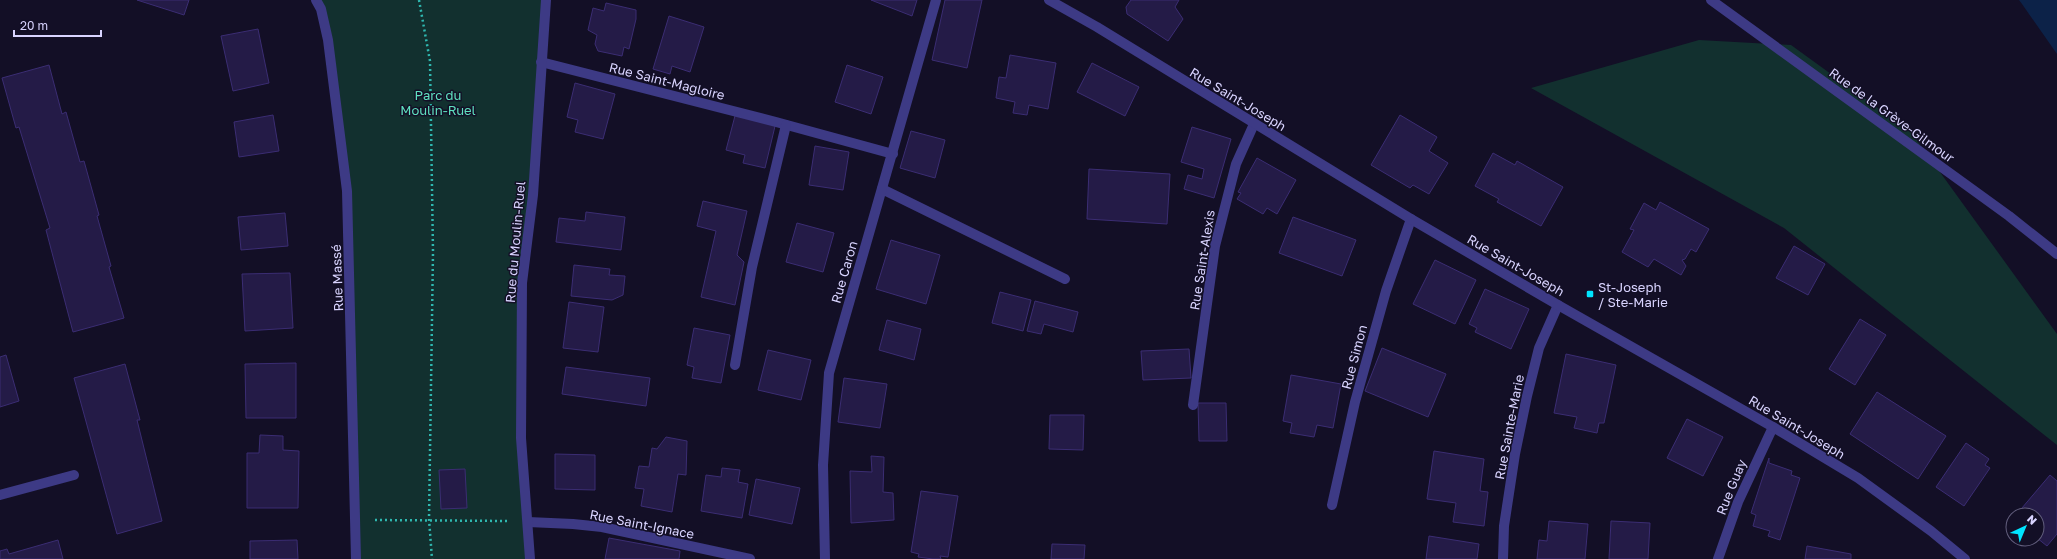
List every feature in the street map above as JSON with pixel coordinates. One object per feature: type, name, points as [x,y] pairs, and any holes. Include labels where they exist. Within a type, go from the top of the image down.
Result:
[{"type":"street","name":"Rue Massé","points":[[316,0],[321,9],[328,40],[347,191],[352,342],[356,559]]},
{"type":"street","name":"Rue du Moulin-Ruel","points":[[530,559],[521,438],[522,282],[533,195],[546,0]]},
{"type":"street","name":"Rue Caron","points":[[825,559],[824,465],[829,373],[936,0]]},
{"type":"street","name":"Rue Saint-Joseph","points":[[1049,0],[1411,219],[1558,305],[1773,427],[1858,478],[1931,531],[1965,559]]},
{"type":"street","name":"Rue de la Grève-Gilmour","points":[[1711,0],[2002,211],[2057,254]]},
{"type":"street","name":"Rue Saint-Magloire","points":[[542,62],[893,154]]},
{"type":"street","name":"Rue Saint-Alexis","points":[[1193,404],[1215,246],[1236,164],[1254,124]]},
{"type":"street","points":[[735,365],[752,267],[786,125]]},
{"type":"street","points":[[882,189],[1065,279]]},
{"type":"street","name":"Rue Simon","points":[[1332,505],[1355,402],[1384,299],[1411,219]]},
{"type":"street","name":"Rue Sainte-Marie","points":[[1503,559],[1505,519],[1514,454],[1539,348],[1558,305]]},
{"type":"street","name":"Rue Guay","points":[[1718,559],[1738,502],[1773,427]]},
{"type":"street","points":[[0,495],[74,475]]},
{"type":"street","name":"Rue Saint-Ignace","points":[[528,522],[602,527],[750,559]]},
{"type":"path","points":[[419,0],[430,60],[433,252],[428,520],[432,559]]},
{"type":"path","points":[[355,520],[528,522]]},
{"type":"green space","name":"Parc du Moulin-Ruel","points":[[320,0],[546,0],[522,283],[521,438],[530,559],[356,559],[347,191]]},
{"type":"green space","points":[[1699,40],[1791,45],[1911,132],[2057,334],[2057,445],[1784,228],[1531,88]]},
{"type":"water","points":[[2019,0],[2057,0],[2057,54],[2022,4]]},
{"type":"building","points":[[137,0],[189,0],[184,15]]},
{"type":"building","points":[[871,0],[917,0],[912,16]]},
{"type":"building","points":[[945,0],[982,0],[967,68],[932,60]]},
{"type":"building","points":[[1131,0],[1179,0],[1175,7],[1183,19],[1168,41],[1127,14],[1126,7]]},
{"type":"building","points":[[606,3],[636,10],[636,19],[629,49],[624,47],[622,56],[598,51],[595,44],[597,35],[588,30],[593,8],[604,11]]},
{"type":"building","points":[[669,16],[704,27],[690,72],[672,66],[670,74],[653,69]]},
{"type":"building","points":[[258,29],[269,83],[233,91],[221,36]]},
{"type":"building","points":[[1010,55],[1056,63],[1048,109],[1029,105],[1027,115],[1013,113],[1015,102],[996,98],[999,77],[1006,78]]},
{"type":"building","points":[[1092,63],[1139,87],[1125,116],[1077,92]]},
{"type":"building","points":[[49,65],[62,114],[66,112],[80,162],[84,161],[99,215],[97,216],[111,266],[109,267],[124,318],[73,332],[46,230],[50,228],[19,127],[16,128],[2,78]]},
{"type":"building","points":[[847,65],[883,77],[871,114],[835,102]]},
{"type":"building","points":[[575,83],[615,94],[603,139],[575,132],[578,120],[567,117]]},
{"type":"building","points":[[736,112],[776,122],[765,168],[743,163],[745,155],[726,150]]},
{"type":"building","points":[[273,115],[279,151],[239,157],[234,122]]},
{"type":"building","points":[[1400,115],[1437,137],[1429,151],[1448,163],[1429,194],[1413,185],[1410,188],[1371,165]]},
{"type":"building","points":[[1192,127],[1231,139],[1214,198],[1184,189],[1188,175],[1202,179],[1204,169],[1181,162]]},
{"type":"building","points":[[911,131],[945,140],[935,178],[900,168]]},
{"type":"building","points":[[815,146],[849,152],[843,190],[809,185]]},
{"type":"building","points":[[1493,153],[1515,165],[1517,161],[1563,187],[1541,226],[1497,202],[1499,199],[1475,186]]},
{"type":"building","points":[[1257,158],[1296,180],[1277,214],[1267,208],[1263,214],[1237,199],[1241,193],[1238,192]]},
{"type":"building","points":[[1089,169],[1170,174],[1167,224],[1087,219]]},
{"type":"building","points":[[703,201],[747,211],[737,255],[744,262],[735,305],[701,297],[716,231],[697,226]]},
{"type":"building","points":[[1660,202],[1709,229],[1696,252],[1691,249],[1685,259],[1682,260],[1686,266],[1681,275],[1654,259],[1648,267],[1622,252],[1634,230],[1630,229],[1644,203],[1656,210]]},
{"type":"building","points":[[586,212],[625,217],[621,250],[556,242],[559,218],[585,221]]},
{"type":"building","points":[[285,213],[288,246],[241,250],[238,217]]},
{"type":"building","points":[[1293,217],[1356,240],[1342,276],[1279,253]]},
{"type":"building","points":[[797,223],[834,233],[823,272],[786,262]]},
{"type":"building","points":[[891,240],[940,255],[926,304],[876,289]]},
{"type":"building","points":[[1794,246],[1825,264],[1808,295],[1776,278]]},
{"type":"building","points":[[1435,260],[1476,280],[1455,324],[1413,304]]},
{"type":"building","points":[[574,265],[610,269],[609,275],[625,276],[623,295],[612,300],[571,296]]},
{"type":"building","points":[[290,273],[293,328],[245,331],[242,274]]},
{"type":"building","points":[[1485,289],[1529,309],[1511,349],[1475,332],[1477,328],[1469,324]]},
{"type":"building","points":[[1000,292],[1031,300],[1023,331],[992,323]]},
{"type":"building","points":[[1035,301],[1078,312],[1073,332],[1044,324],[1041,334],[1027,331]]},
{"type":"building","points":[[569,302],[604,307],[598,352],[563,348]]},
{"type":"building","points":[[1860,319],[1886,335],[1855,385],[1829,369]]},
{"type":"building","points":[[887,320],[921,329],[914,360],[879,350]]},
{"type":"building","points":[[694,328],[730,335],[721,383],[692,378],[694,367],[687,365]]},
{"type":"building","points":[[1382,348],[1446,374],[1428,417],[1365,391]]},
{"type":"building","points":[[1189,349],[1191,378],[1143,380],[1141,351]]},
{"type":"building","points":[[768,350],[811,360],[801,400],[758,390]]},
{"type":"building","points":[[1566,354],[1616,365],[1604,423],[1599,423],[1597,433],[1574,428],[1577,417],[1554,413]]},
{"type":"building","points":[[6,355],[19,401],[0,407],[0,357]]},
{"type":"building","points":[[296,363],[296,418],[246,418],[245,364]]},
{"type":"building","points":[[125,364],[140,420],[137,420],[162,521],[117,534],[74,378]]},
{"type":"building","points":[[566,367],[650,378],[646,406],[562,394]]},
{"type":"building","points":[[1291,375],[1341,384],[1333,428],[1317,425],[1314,437],[1290,433],[1292,423],[1283,421]]},
{"type":"building","points":[[844,378],[887,384],[880,428],[838,422]]},
{"type":"building","points":[[1877,392],[1946,436],[1918,479],[1850,434]]},
{"type":"building","points":[[1198,403],[1226,403],[1227,441],[1199,441]]},
{"type":"building","points":[[1050,415],[1084,415],[1083,450],[1049,449]]},
{"type":"building","points":[[1687,419],[1723,437],[1703,476],[1667,458]]},
{"type":"building","points":[[260,435],[283,436],[283,450],[299,451],[298,508],[247,508],[247,453],[259,453]]},
{"type":"building","points":[[666,437],[687,441],[686,475],[678,474],[672,512],[641,506],[644,489],[635,488],[639,466],[649,467],[652,448],[657,449]]},
{"type":"building","points":[[1966,443],[1989,459],[1985,465],[1990,468],[1964,506],[1936,487]]},
{"type":"building","points":[[1434,451],[1484,459],[1480,491],[1488,492],[1484,526],[1453,522],[1456,503],[1427,499]]},
{"type":"building","points":[[555,454],[595,455],[595,490],[555,489]]},
{"type":"building","points":[[871,456],[884,457],[883,492],[893,493],[894,520],[851,523],[850,471],[872,472]]},
{"type":"building","points":[[1769,458],[1769,463],[1792,471],[1791,475],[1800,478],[1780,540],[1768,536],[1770,531],[1753,526],[1756,515],[1751,513]]},
{"type":"building","points":[[722,468],[740,470],[738,482],[748,484],[742,518],[701,511],[706,475],[721,477]]},
{"type":"building","points":[[465,469],[467,508],[441,509],[439,470]]},
{"type":"building","points":[[2050,475],[2057,481],[2057,534],[2047,546],[2045,544],[2045,507],[2023,507]]},
{"type":"building","points":[[756,479],[800,488],[792,524],[749,515]]},
{"type":"building","points":[[921,491],[958,496],[948,557],[940,556],[941,559],[933,559],[918,557],[919,554],[911,552]]},
{"type":"building","points":[[1549,521],[1588,524],[1585,559],[1537,559],[1539,540],[1547,541]]},
{"type":"building","points":[[1611,521],[1650,523],[1648,559],[1609,559]]},
{"type":"building","points":[[1429,536],[1479,544],[1477,559],[1426,559]]},
{"type":"building","points":[[609,538],[680,551],[679,559],[605,559]]},
{"type":"building","points":[[58,540],[63,559],[0,559],[0,551],[7,549],[9,554]]},
{"type":"building","points":[[297,540],[298,559],[250,559],[250,541]]},
{"type":"building","points":[[1052,544],[1085,545],[1084,559],[1051,559]]},
{"type":"building","points":[[1807,546],[1851,554],[1851,559],[1805,559]]},
{"type":"place","name":"St-Joseph / Ste-Marie","points":[[1590,294]]}]
